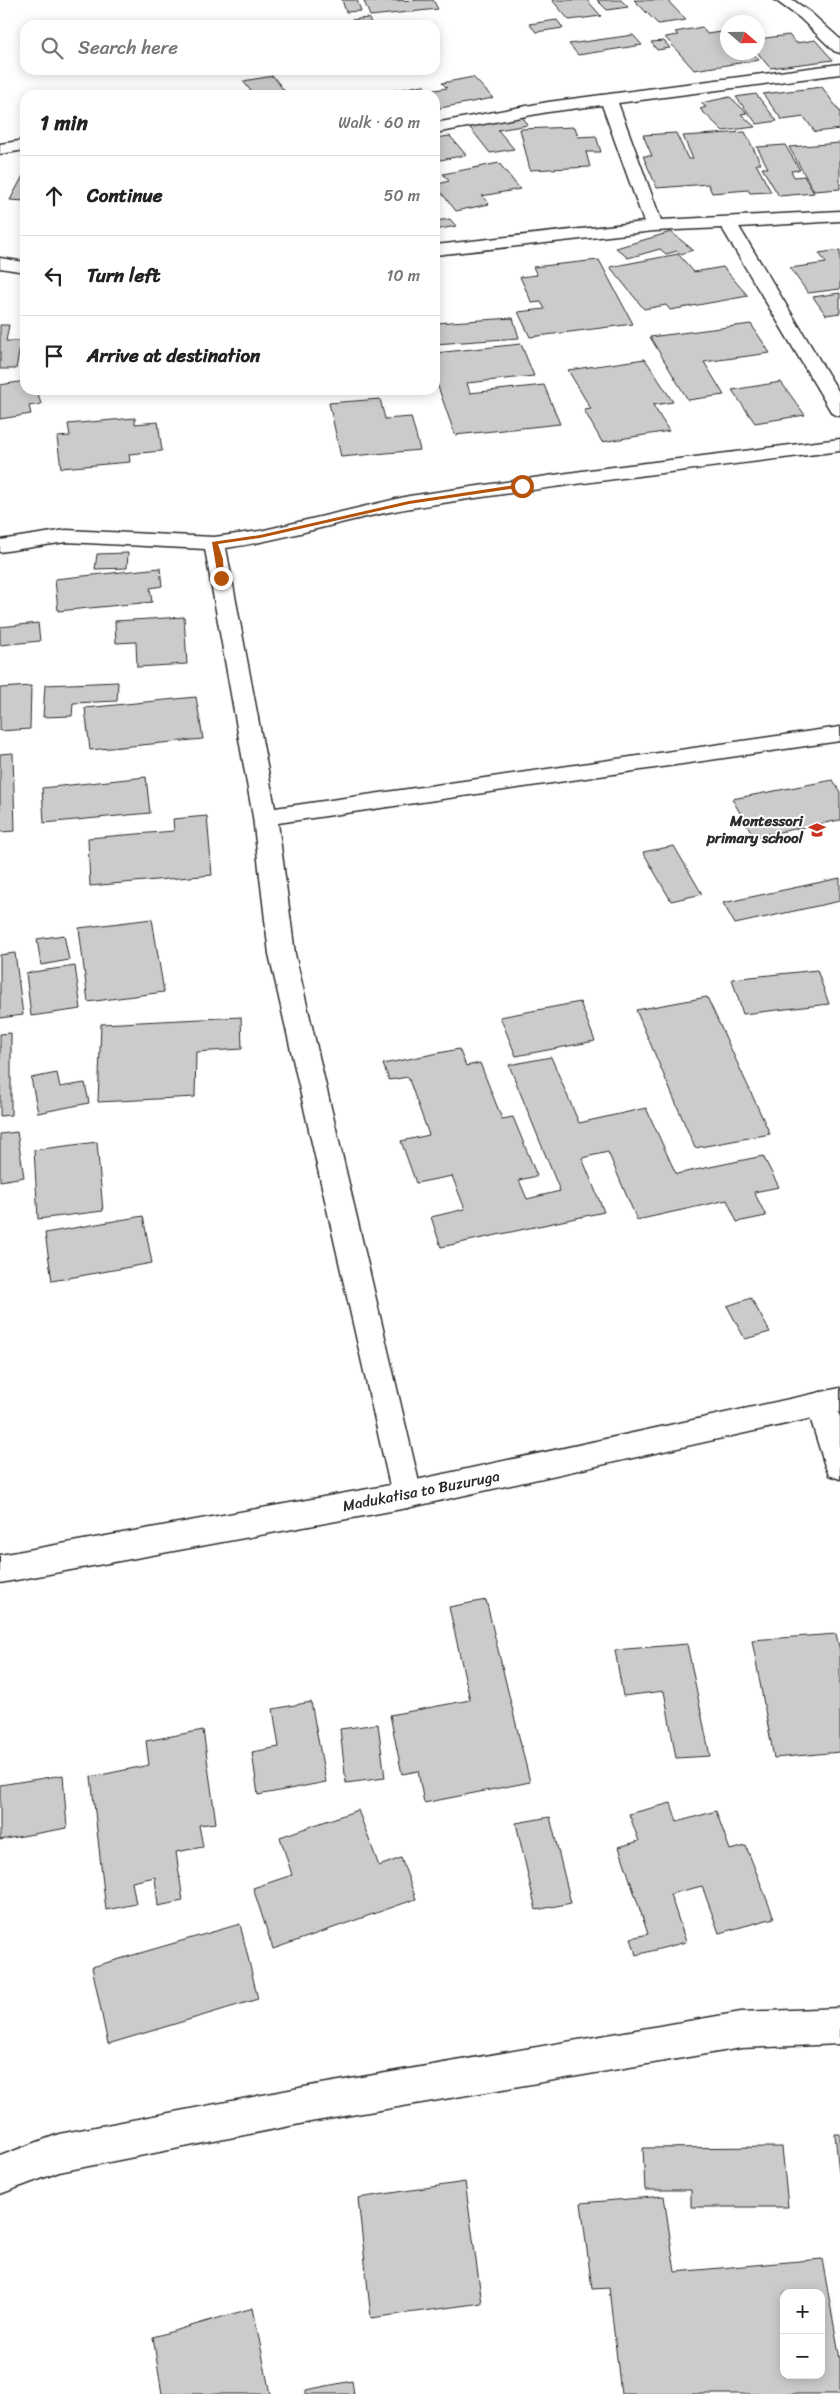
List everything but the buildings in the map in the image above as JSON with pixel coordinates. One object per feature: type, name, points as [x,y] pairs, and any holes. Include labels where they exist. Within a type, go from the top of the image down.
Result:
[{"type":"street","points":[[784,0],[805,15],[840,48]]},
{"type":"street","points":[[440,127],[608,99],[840,68]]},
{"type":"street","points":[[608,99],[654,226]]},
{"type":"street","points":[[0,149],[20,146]]},
{"type":"street","points":[[440,249],[654,226],[840,216]]},
{"type":"street","points":[[727,222],[840,410]]},
{"type":"street","points":[[0,263],[20,265]]},
{"type":"street","points":[[0,546],[66,536],[214,543],[260,537],[409,502],[589,476],[840,445]]},
{"type":"street","points":[[214,543],[220,559],[265,817],[282,954],[407,1495]]},
{"type":"street","points":[[265,817],[840,734]]},
{"type":"street","points":[[831,1402],[840,1466]]},
{"type":"street","name":"Madukatisa to Buzuruga","points":[[0,1569],[407,1495],[831,1402]]},
{"type":"street","points":[[0,2175],[59,2153],[310,2104],[741,2030],[840,2026]]},
{"type":"place","name":"Montessori primary school","points":[[817,830]]},
{"type":"route","points":[[221,578],[220,559],[214,543],[260,537],[409,502],[522,486]]}]
